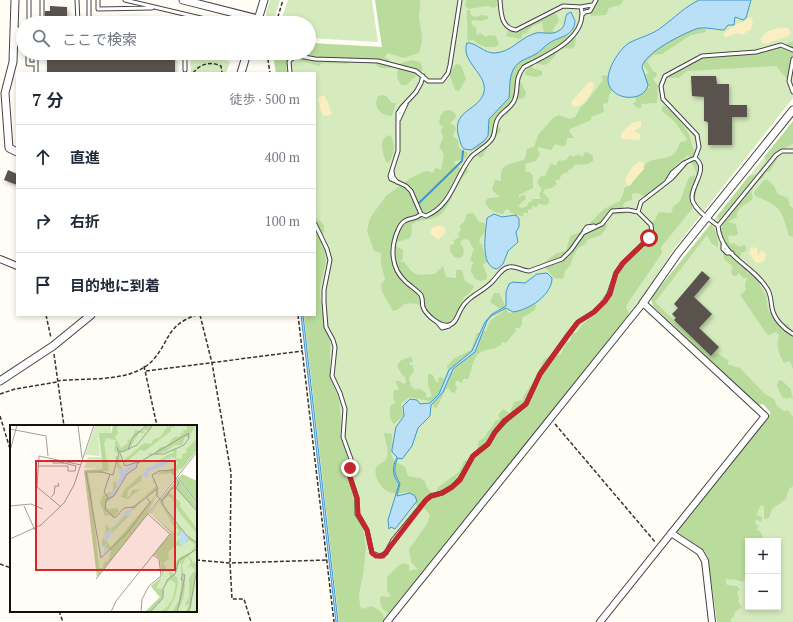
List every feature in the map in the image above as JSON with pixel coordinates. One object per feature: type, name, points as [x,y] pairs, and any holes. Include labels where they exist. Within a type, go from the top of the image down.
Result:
[{"type":"street","points":[[15,0],[13,62],[6,92],[9,148],[16,152]]},
{"type":"street","points":[[183,0],[240,16]]},
{"type":"street","points":[[259,16],[264,0]]},
{"type":"street","points":[[241,72],[246,60]]},
{"type":"street","points":[[387,622],[643,303],[678,252],[793,110]]},
{"type":"street","points":[[0,259],[16,266]]},
{"type":"street","points":[[600,622],[765,416],[643,303]]},
{"type":"street","points":[[0,381],[53,346],[90,316]]},
{"type":"street","points":[[671,533],[700,552],[705,561],[712,622]]},
{"type":"lane","points":[[29,0],[29,16]]},
{"type":"lane","points":[[42,0],[42,16]]},
{"type":"lane","points":[[77,0],[78,16]]},
{"type":"lane","points":[[89,0],[89,16]]},
{"type":"lane","points":[[98,0],[98,9],[158,8]]},
{"type":"lane","points":[[125,0],[193,16]]},
{"type":"lane","points":[[421,83],[428,81],[442,81],[448,74],[460,0]]},
{"type":"lane","points":[[500,0],[502,18],[505,24],[510,29],[516,30],[564,6],[581,7],[592,4]]},
{"type":"lane","points":[[582,15],[585,12],[590,11],[592,4],[596,0]]},
{"type":"lane","points":[[316,226],[329,256],[330,264],[324,290],[324,317],[326,327],[335,347],[332,376],[340,393],[344,409],[343,437],[351,459],[350,477],[357,498],[358,514],[367,530],[372,553],[376,556],[380,556],[386,553],[393,540],[426,500],[431,496],[442,493],[460,480],[473,456],[488,444],[504,421],[526,404],[540,374],[578,322],[594,312],[605,301],[610,294],[616,273],[652,233],[651,225],[638,212],[628,210],[612,211],[602,224],[583,233],[566,255],[552,264],[529,271],[524,271],[512,266],[505,268],[491,284],[465,303],[455,321],[450,325],[443,325],[426,312],[420,294],[396,271],[394,264],[394,240],[403,221],[408,218],[426,216],[440,209],[447,202],[456,180],[472,156],[493,138],[495,122],[514,100],[519,73],[524,67],[568,40],[578,28],[582,15],[581,7]]},
{"type":"lane","points":[[628,210],[639,204],[665,184],[686,162],[695,158],[699,147],[697,135],[663,99],[661,86],[665,76],[702,56],[756,52],[781,45],[793,50]]},
{"type":"lane","points":[[316,59],[378,61],[416,71],[428,81]]},
{"type":"lane","points":[[793,59],[789,81],[793,92]]},
{"type":"lane","points":[[28,60],[28,64],[36,64]]},
{"type":"lane","points":[[36,60],[36,72]]},
{"type":"lane","points":[[185,60],[185,70]]},
{"type":"lane","points":[[290,60],[289,62],[290,72]]},
{"type":"lane","points":[[423,76],[421,83],[400,110],[398,121],[398,151],[390,174],[391,179],[406,186],[411,192],[421,214],[426,216]]},
{"type":"lane","points":[[718,226],[776,155],[782,151],[793,150]]},
{"type":"lane","points":[[695,158],[700,165],[700,174],[692,191],[692,201],[696,208],[718,226],[723,245],[732,253],[742,266],[757,276],[768,290],[773,313],[782,326],[793,334]]},
{"type":"lane","points":[[638,212],[639,204]]},
{"type":"lane","points":[[417,217],[421,214]]},
{"type":"path","points":[[278,16],[283,0]]},
{"type":"path","points":[[269,60],[270,72]]},
{"type":"path","points":[[194,72],[201,65],[208,64],[221,66],[222,72]]},
{"type":"path","points":[[46,316],[53,346],[64,425]]},
{"type":"path","points":[[0,394],[15,389],[57,382],[109,378],[129,374],[152,360],[173,328],[185,319],[193,316]]},
{"type":"path","points":[[200,316],[212,363],[231,473],[230,563],[232,599],[244,599],[251,622]]},
{"type":"path","points":[[298,316],[317,488],[334,622]]},
{"type":"path","points":[[146,371],[303,350]]},
{"type":"path","points":[[144,366],[157,425]]},
{"type":"path","points":[[0,416],[10,449]]},
{"type":"path","points":[[551,419],[660,548]]},
{"type":"path","points":[[197,560],[230,563],[327,560]]},
{"type":"path","points":[[0,564],[10,568]]},
{"type":"path","points":[[59,612],[63,622]]},
{"type":"green space","points":[[270,0],[280,0],[275,16],[266,16],[266,12]]},
{"type":"green space","points":[[288,0],[372,0],[378,42],[316,38],[316,16],[282,16]]},
{"type":"green space","points":[[375,0],[793,0],[793,98],[674,249],[644,295],[383,622],[339,622],[304,316],[316,316],[316,72],[276,72],[274,60],[316,60],[316,43],[382,47]]},
{"type":"green space","points":[[375,0],[420,0],[419,16],[422,38],[419,53],[404,58],[387,53],[385,58],[389,59],[391,68],[378,67],[373,59],[353,58],[348,64],[322,63],[319,66],[297,60],[316,60],[316,43],[382,47]]},
{"type":"green space","points":[[466,0],[501,0],[496,2],[498,5],[494,8],[487,6],[469,9],[465,6]]},
{"type":"green space","points":[[598,0],[623,1],[620,5],[609,8],[606,15],[590,16]]},
{"type":"green space","points":[[467,10],[470,10],[471,15],[475,17],[482,15],[488,16],[488,19],[481,21],[473,20],[471,22],[473,26],[476,27],[477,35],[481,33],[485,37],[490,35],[496,36],[499,45],[492,47],[482,46],[473,40],[467,40]]},
{"type":"green space","points":[[552,12],[557,15],[559,21],[553,29],[553,33],[544,33],[542,22],[531,28],[526,34],[523,33],[521,39],[506,36],[508,30],[523,29]]},
{"type":"green space","points":[[699,28],[705,29],[706,32],[691,35],[662,54],[654,55],[647,61],[653,71],[657,73],[656,77],[653,79],[658,86],[657,103],[641,104],[642,107],[638,108],[634,105],[633,103],[636,102],[635,96],[644,93],[645,89],[651,88],[644,85],[642,76],[649,73],[642,63],[656,41]]},
{"type":"green space","points":[[565,35],[576,37],[575,46],[572,49],[567,48],[560,50],[547,64],[534,64],[532,68],[542,71],[542,75],[536,77],[525,75],[531,62],[520,70],[515,82],[521,82],[526,93],[524,98],[511,101],[509,104],[512,107],[508,114],[499,119],[496,117],[493,126],[501,128],[500,132],[489,144],[490,134],[483,144],[487,148],[483,156],[480,158],[476,155],[476,149],[472,150],[470,146],[484,129],[513,64]]},
{"type":"green space","points":[[793,41],[793,76],[786,78],[776,66],[687,71],[679,78],[669,78],[671,74],[703,58],[734,56],[777,48]]},
{"type":"green space","points":[[190,60],[226,60],[230,62],[226,72],[191,72]]},
{"type":"green space","points":[[274,60],[289,60],[286,67],[287,72],[276,72]]},
{"type":"green space","points":[[412,60],[420,62],[423,70],[406,85],[401,85],[397,74],[399,66],[401,63]]},
{"type":"green space","points":[[456,64],[461,65],[466,79],[459,91],[455,90],[449,73]]},
{"type":"green space","points":[[607,75],[613,89],[609,95],[608,103],[603,104],[604,112],[591,117],[591,120],[570,129],[569,131],[574,138],[567,138],[566,145],[562,146],[555,144],[551,150],[537,147],[540,154],[536,161],[525,164],[526,172],[530,172],[533,176],[533,188],[519,195],[519,198],[522,195],[525,195],[526,199],[518,206],[522,208],[527,206],[529,202],[532,202],[532,199],[541,199],[539,194],[542,190],[537,182],[541,176],[545,176],[551,163],[556,166],[558,161],[566,160],[570,155],[574,157],[578,154],[583,157],[584,153],[587,152],[593,156],[593,161],[588,164],[574,165],[573,168],[568,170],[568,172],[562,174],[559,180],[555,180],[557,184],[552,188],[545,189],[543,193],[549,199],[549,203],[546,205],[538,204],[536,208],[533,205],[532,209],[528,210],[528,213],[523,213],[524,217],[511,213],[508,209],[505,210],[503,214],[490,209],[485,202],[488,198],[500,197],[492,190],[495,180],[501,181],[502,170],[504,167],[525,159],[527,149],[534,147],[538,135],[553,118],[559,115],[570,119],[575,117],[581,107],[603,80],[601,76]]},
{"type":"green space","points":[[378,96],[386,96],[392,103],[396,103],[392,116],[385,115],[377,108],[376,100]]},
{"type":"green space","points":[[662,106],[665,106],[677,116],[688,132],[698,163],[697,174],[688,155],[675,166],[661,185],[646,197],[637,193],[632,194],[632,200],[625,202],[623,205],[625,214],[605,215],[604,220],[607,227],[601,235],[587,240],[586,244],[578,248],[571,264],[565,271],[563,279],[554,278],[545,267],[546,261],[557,253],[566,251],[570,236],[581,232],[604,209],[620,201],[624,188],[631,185],[634,176],[643,171],[645,165],[649,161],[666,158],[672,155],[677,150],[680,142],[686,141],[687,139],[674,121],[662,111]]},
{"type":"green space","points":[[450,110],[455,113],[456,117],[450,124],[454,125],[456,128],[453,136],[458,140],[459,148],[468,153],[466,158],[453,162],[459,168],[467,167],[468,172],[463,176],[450,202],[443,212],[432,219],[412,224],[410,238],[397,242],[396,246],[403,250],[403,259],[400,261],[404,262],[414,273],[420,275],[435,274],[443,266],[446,277],[456,278],[456,270],[462,270],[465,281],[474,286],[471,292],[464,297],[458,314],[449,324],[445,324],[432,316],[426,307],[410,303],[405,304],[393,311],[382,292],[381,284],[385,279],[381,264],[381,253],[374,251],[367,231],[370,218],[386,196],[409,179],[423,172],[427,171],[434,173],[436,168],[441,170],[444,154],[439,147],[443,138],[441,130],[443,127],[439,124],[440,117],[444,111]]},
{"type":"green space","points":[[793,121],[793,622],[717,622],[708,557],[704,550],[677,532],[771,413],[763,404],[758,405],[653,306],[651,298]]},
{"type":"green space","points":[[793,121],[793,144],[783,149],[770,171],[765,173],[763,178],[757,181],[751,191],[753,198],[751,201],[740,208],[737,213],[737,217],[728,222],[736,224],[738,234],[734,236],[730,235],[728,238],[730,244],[734,243],[739,247],[743,245],[746,246],[746,251],[741,253],[739,265],[742,267],[746,265],[746,272],[757,277],[760,286],[766,295],[768,310],[779,325],[783,323],[789,325],[793,336],[793,369],[790,361],[784,363],[780,356],[778,349],[779,335],[776,332],[769,335],[766,333],[740,295],[746,290],[745,285],[747,278],[743,278],[739,273],[736,276],[733,276],[731,272],[733,267],[724,259],[723,253],[727,245],[722,236],[722,225],[717,216],[749,176],[757,174],[766,161],[765,156]]},
{"type":"green space","points":[[390,135],[394,149],[392,157],[388,163],[386,162],[382,142],[383,139]]},
{"type":"green space","points":[[695,175],[690,196],[693,208],[661,247],[662,253],[626,306],[629,314],[390,614],[385,611],[381,606],[380,598],[382,596],[389,597],[390,595],[387,590],[387,577],[398,566],[404,563],[409,565],[409,571],[418,569],[411,562],[409,549],[427,524],[430,515],[423,507],[417,506],[410,499],[407,492],[391,493],[384,489],[377,480],[375,472],[376,468],[385,461],[387,454],[384,433],[392,434],[391,453],[394,461],[405,467],[408,476],[420,478],[425,481],[427,488],[431,492],[433,493],[437,491],[438,487],[459,472],[464,461],[477,457],[476,452],[479,441],[485,437],[495,421],[500,419],[498,415],[503,409],[510,413],[514,402],[523,400],[523,397],[533,382],[544,359],[561,354],[566,343],[570,342],[572,333],[576,333],[598,310],[601,299],[614,285],[622,268],[649,231],[651,222],[654,221],[659,212],[670,213],[673,211],[672,208],[680,201],[689,177]]},
{"type":"green space","points":[[767,179],[774,186],[778,194],[788,198],[790,206],[793,208],[793,237],[789,236],[782,214],[776,206],[755,196],[754,192],[764,180]]},
{"type":"green space","points":[[473,213],[479,222],[485,223],[486,231],[480,238],[479,243],[482,244],[487,260],[487,262],[483,265],[487,279],[481,281],[475,279],[471,271],[474,263],[470,260],[474,248],[469,240],[464,239],[460,242],[464,250],[463,256],[459,258],[454,257],[450,251],[450,245],[454,244],[454,240],[460,237],[458,235],[461,229],[459,226],[464,222],[467,214]]},
{"type":"green space","points":[[316,217],[324,225],[323,234],[326,261],[320,288],[320,297],[324,322],[330,340],[330,368],[332,380],[339,400],[341,422],[340,436],[347,453],[348,478],[356,503],[357,519],[363,528],[366,547],[359,594],[360,606],[362,609],[372,606],[382,613],[385,620],[383,622],[339,622],[304,316],[316,316]]},
{"type":"green space","points":[[711,224],[716,234],[718,247],[712,244],[707,235],[655,302],[711,356],[717,353],[729,361],[727,364],[740,368],[765,394],[774,399],[777,406],[784,411],[788,410],[793,417],[793,486],[789,489],[786,499],[772,509],[769,518],[764,519],[764,507],[761,505],[756,515],[762,517],[761,522],[756,519],[755,524],[759,526],[756,530],[760,531],[763,537],[745,538],[745,580],[741,582],[738,580],[725,579],[727,585],[737,586],[740,590],[737,592],[739,598],[738,602],[742,607],[735,612],[734,617],[731,618],[731,622],[717,622],[708,557],[704,550],[677,532],[771,413],[763,404],[758,405],[653,306],[651,298]]},
{"type":"green space","points":[[494,293],[499,293],[508,312],[512,313],[532,302],[536,305],[535,310],[522,318],[520,328],[515,328],[516,331],[506,343],[502,342],[499,346],[479,353],[475,359],[468,379],[463,379],[462,383],[457,380],[455,384],[457,388],[455,393],[451,392],[449,388],[446,389],[436,409],[429,401],[410,397],[401,403],[403,416],[394,424],[390,418],[390,413],[391,405],[396,403],[393,399],[394,390],[399,389],[395,381],[400,381],[403,384],[406,383],[405,377],[402,375],[397,366],[400,361],[411,357],[413,362],[410,362],[409,365],[412,365],[414,371],[409,378],[411,385],[417,390],[418,388],[425,392],[427,398],[432,396],[428,385],[428,374],[432,374],[436,382],[439,382],[438,378],[441,377],[444,379],[448,370],[447,366],[455,358],[471,350],[477,333],[486,331],[490,321],[503,311],[490,302]]},
{"type":"green space","points":[[781,380],[791,389],[793,399],[790,397],[788,399],[782,397],[777,386],[778,381]]},
{"type":"sand","points":[[751,17],[753,22],[750,31],[747,31],[743,35],[737,33],[726,37],[724,36],[723,34],[730,28],[744,22]]},
{"type":"sand","points":[[788,28],[791,33],[789,35],[768,44],[762,43],[761,39],[769,31]]},
{"type":"sand","points":[[589,82],[593,82],[594,86],[588,97],[577,107],[573,107],[571,102]]},
{"type":"sand","points":[[324,95],[332,114],[328,116],[322,115],[318,100],[319,97]]},
{"type":"sand","points":[[639,121],[641,122],[641,127],[634,131],[640,134],[640,140],[621,139],[621,133],[632,123]]},
{"type":"sand","points":[[639,161],[644,163],[644,169],[630,185],[627,185],[625,179],[633,166]]},
{"type":"sand","points":[[443,226],[446,232],[438,240],[430,233],[432,228]]},
{"type":"sand","points":[[751,247],[757,248],[758,256],[761,251],[764,251],[766,256],[763,262],[756,263],[749,253]]},
{"type":"water","points":[[699,0],[751,0],[746,18],[743,20],[735,17],[734,25],[728,25],[724,30],[706,28],[696,29],[665,44],[650,55],[642,67],[648,85],[645,91],[641,94],[635,97],[623,97],[612,90],[608,80],[610,68],[621,50],[629,43],[658,30]]},
{"type":"water","points":[[571,12],[575,21],[570,33],[549,43],[536,54],[517,64],[511,77],[509,98],[489,119],[488,136],[484,141],[471,150],[464,149],[458,134],[457,126],[459,120],[477,103],[484,92],[482,79],[467,56],[467,43],[473,44],[491,53],[501,52],[533,34],[553,33],[560,30],[564,25],[567,14]]},
{"type":"water","points":[[494,214],[502,217],[516,215],[519,219],[519,227],[516,232],[518,242],[508,251],[503,264],[497,269],[491,267],[488,262],[485,247],[487,218]]},
{"type":"water","points":[[547,273],[552,278],[551,284],[544,296],[538,301],[519,311],[513,312],[506,308],[491,316],[487,321],[475,352],[453,369],[443,392],[431,405],[430,416],[418,428],[412,446],[402,459],[398,458],[396,461],[395,474],[400,483],[397,496],[410,493],[415,496],[417,501],[395,529],[391,527],[389,529],[388,520],[399,484],[395,477],[394,471],[394,464],[397,457],[392,452],[392,449],[396,427],[404,416],[403,406],[410,399],[417,400],[420,404],[430,403],[439,394],[449,370],[472,351],[485,322],[492,314],[506,306],[506,292],[509,284],[513,282],[525,283],[537,274]]},
{"type":"water","points":[[301,316],[303,316],[338,622],[336,622]]},
{"type":"building","points":[[50,6],[67,7],[67,16],[45,16],[45,11],[50,11]]},
{"type":"building","points":[[47,60],[175,60],[175,72],[47,72]]},
{"type":"building","points":[[691,76],[716,76],[717,84],[729,84],[729,105],[747,105],[747,117],[732,117],[732,145],[708,145],[708,122],[704,121],[704,97],[692,96]]},
{"type":"building","points":[[8,170],[16,174],[16,185],[4,180]]},
{"type":"building","points":[[702,271],[710,278],[694,297],[712,314],[699,328],[719,347],[711,356],[674,320],[676,318],[672,314],[678,308],[674,304]]},
{"type":"waterway","points":[[419,203],[462,161],[463,151]]},
{"type":"route","points":[[350,468],[350,477],[357,498],[359,519],[367,530],[372,553],[376,556],[383,556],[393,540],[426,500],[431,496],[442,493],[460,480],[467,464],[473,456],[482,451],[504,421],[526,404],[532,394],[540,374],[568,335],[578,322],[594,312],[605,301],[610,294],[612,282],[616,273],[633,252],[649,238]]}]
